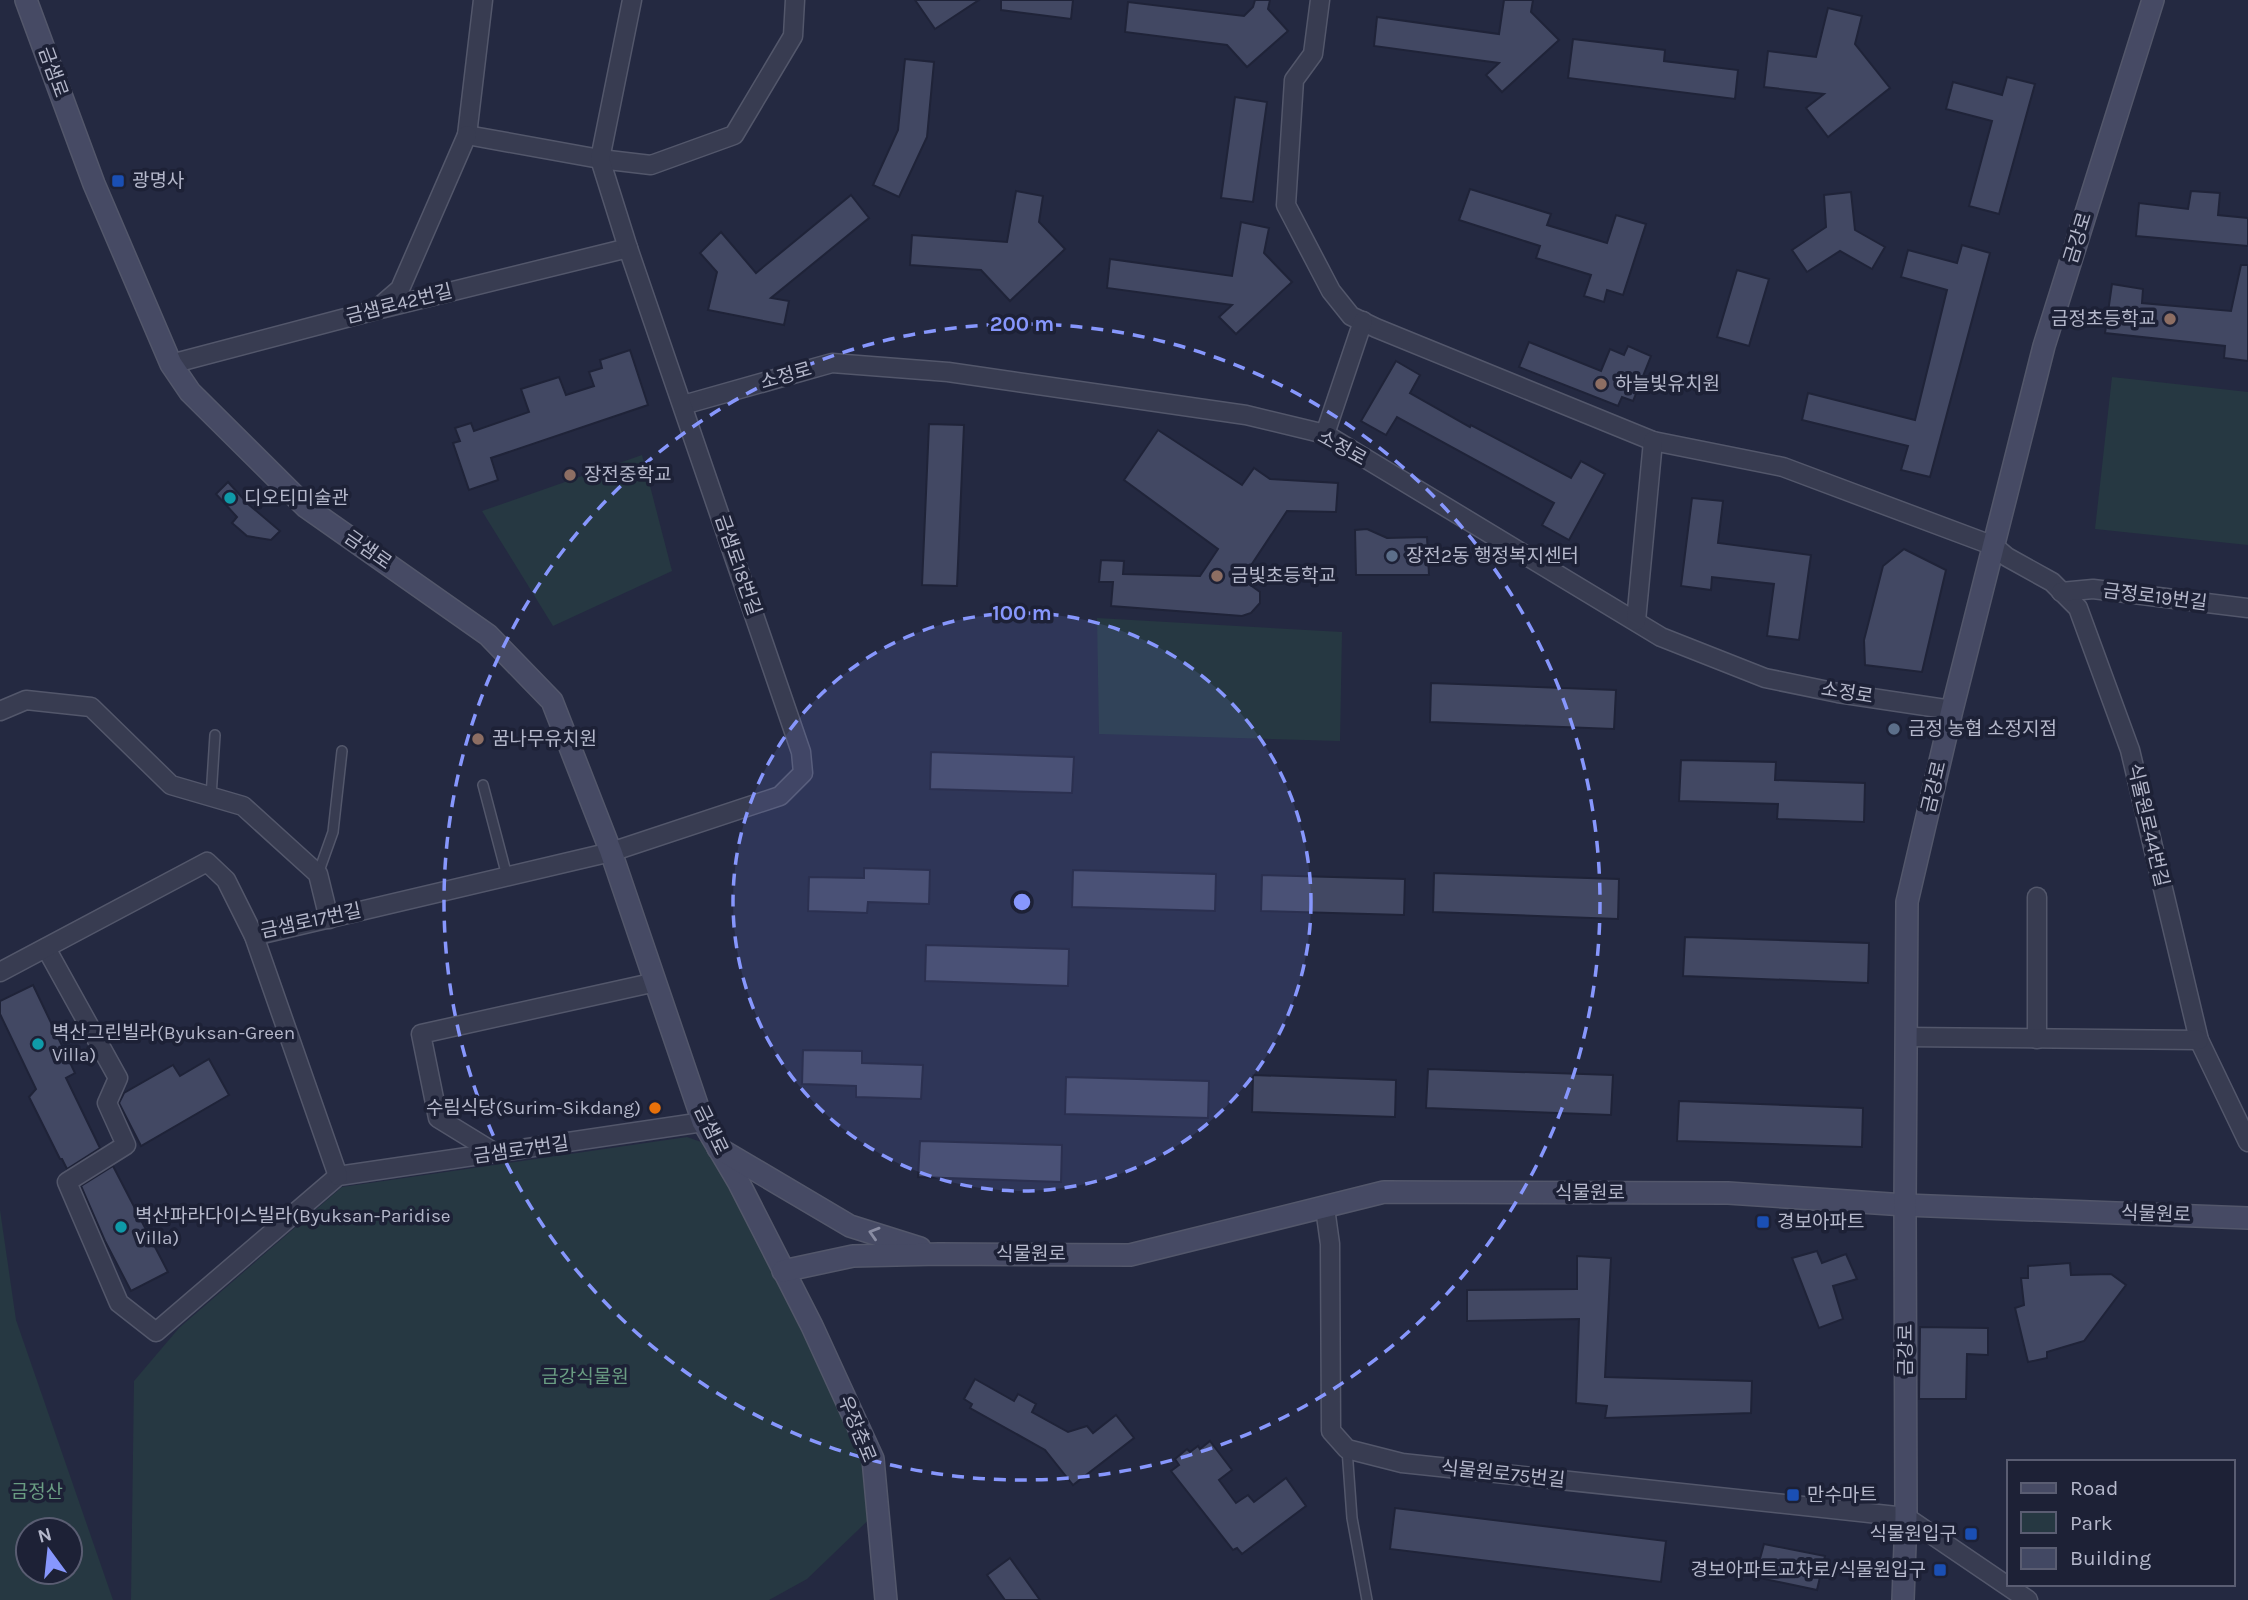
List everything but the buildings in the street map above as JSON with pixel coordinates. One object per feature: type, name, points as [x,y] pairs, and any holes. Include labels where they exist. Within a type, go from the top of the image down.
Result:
[{"type":"main road","name":"금샘로","points":[[26,0],[94,184],[172,364],[190,392],[306,507],[488,635],[552,701],[611,852],[704,1122],[739,1183],[783,1271]]},
{"type":"main road","name":"금강로","points":[[1903,1600],[1906,1517],[1907,901],[2044,346],[2153,0]]},
{"type":"main road","name":"식물원로","points":[[718,1147],[850,1226],[939,1254]]},
{"type":"main road","name":"식물원로","points":[[783,1271],[853,1256],[1130,1255],[1384,1192],[1728,1193],[1905,1205],[2248,1218]]},
{"type":"main road","name":"우장춘로","points":[[783,1271],[812,1326],[873,1459],[886,1600]]},
{"type":"street","points":[[376,310],[400,289],[467,135],[483,0]]},
{"type":"street","name":"금샘로18번길","points":[[611,852],[780,796],[803,773],[802,752],[628,248],[600,159],[632,0]]},
{"type":"street","points":[[467,135],[600,159],[651,165],[733,135],[793,36],[795,0]]},
{"type":"street","name":"식물원로44번길","points":[[1320,0],[1313,54],[1294,80],[1286,205],[1331,290],[1351,316],[1653,441],[1783,467],[1994,546],[2007,557],[2052,582],[2078,608],[2130,750],[2199,1040],[2248,1142]]},
{"type":"street","name":"금샘로42번길","points":[[172,364],[628,248]]},
{"type":"street","points":[[1325,434],[1363,321]]},
{"type":"street","name":"소정로","points":[[683,405],[832,363],[948,372],[1246,415],[1325,434],[1661,637],[1765,678],[1838,693],[1952,710]]},
{"type":"street","points":[[1636,621],[1653,441]]},
{"type":"street","name":"금정로19번길","points":[[2062,592],[2093,589],[2248,608]]},
{"type":"street","points":[[0,711],[26,700],[91,707],[171,785],[243,806],[318,874],[329,919]]},
{"type":"street","name":"금샘로17번길","points":[[0,972],[206,862],[226,880],[254,936],[611,852]]},
{"type":"street","points":[[2037,897],[2037,1039]]},
{"type":"street","points":[[46,948],[118,1078],[107,1103],[126,1144],[67,1182],[119,1303],[156,1332],[338,1177],[254,936]]},
{"type":"street","points":[[495,1153],[438,1118],[421,1034],[656,982]]},
{"type":"street","points":[[1906,1037],[2199,1040]]},
{"type":"street","name":"금샘로7번길","points":[[338,1177],[704,1122]]},
{"type":"street","points":[[1325,1208],[1330,1244],[1331,1431],[1347,1449]]},
{"type":"street","name":"식물원로75번길","points":[[1347,1449],[1402,1463],[1906,1517]]},
{"type":"street","points":[[1906,1517],[2007,1586]]},
{"type":"street","points":[[2007,1586],[2028,1600]]},
{"type":"lane","points":[[211,797],[215,735]]},
{"type":"lane","points":[[318,874],[333,832],[342,751]]},
{"type":"lane","points":[[483,785],[507,876]]},
{"type":"lane","points":[[1347,1449],[1352,1518],[1367,1600]]},
{"type":"green space","points":[[2112,377],[2248,392],[2248,545],[2095,529]]},
{"type":"green space","points":[[642,455],[672,571],[553,626],[482,511]]},
{"type":"green space","points":[[1097,618],[1342,632],[1340,741],[1099,734]]},
{"type":"green space","name":"금강식물원","points":[[687,1137],[718,1148],[812,1326],[883,1506],[807,1579],[769,1600],[131,1600],[134,1381],[179,1328],[342,1187]]},
{"type":"green space","name":"금정산","points":[[0,1210],[16,1320],[84,1516],[14,1516],[14,1586],[84,1586],[84,1516],[113,1600],[0,1600]]},
{"type":"place","name":"광명사","points":[[118,181]]},
{"type":"place","name":"금정초등학교","points":[[2170,319]]},
{"type":"place","name":"하늘빛유치원","points":[[1601,384]]},
{"type":"place","name":"장전중학교","points":[[570,475]]},
{"type":"place","name":"디오티미술관","points":[[230,498]]},
{"type":"place","name":"장전2동 행정복지센터","points":[[1392,556]]},
{"type":"place","name":"금빛초등학교","points":[[1217,576]]},
{"type":"place","name":"금정 농협 소정지점","points":[[1894,729]]},
{"type":"place","name":"꿈나무유치원","points":[[478,739]]},
{"type":"place","name":"벽산그린빌라(Byuksan-Green Villa)","points":[[38,1044]]},
{"type":"place","name":"수림식당(Surim-Sikdang)","points":[[655,1108]]},
{"type":"place","name":"경보아파트","points":[[1763,1222]]},
{"type":"place","name":"벽산파라다이스빌라(Byuksan-Paridise Villa)","points":[[121,1227]]},
{"type":"place","name":"만수마트","points":[[1793,1495]]},
{"type":"place","name":"식물원입구","points":[[1971,1534]]},
{"type":"place","name":"경보아파트교차로/식물원입구","points":[[1940,1570]]}]
